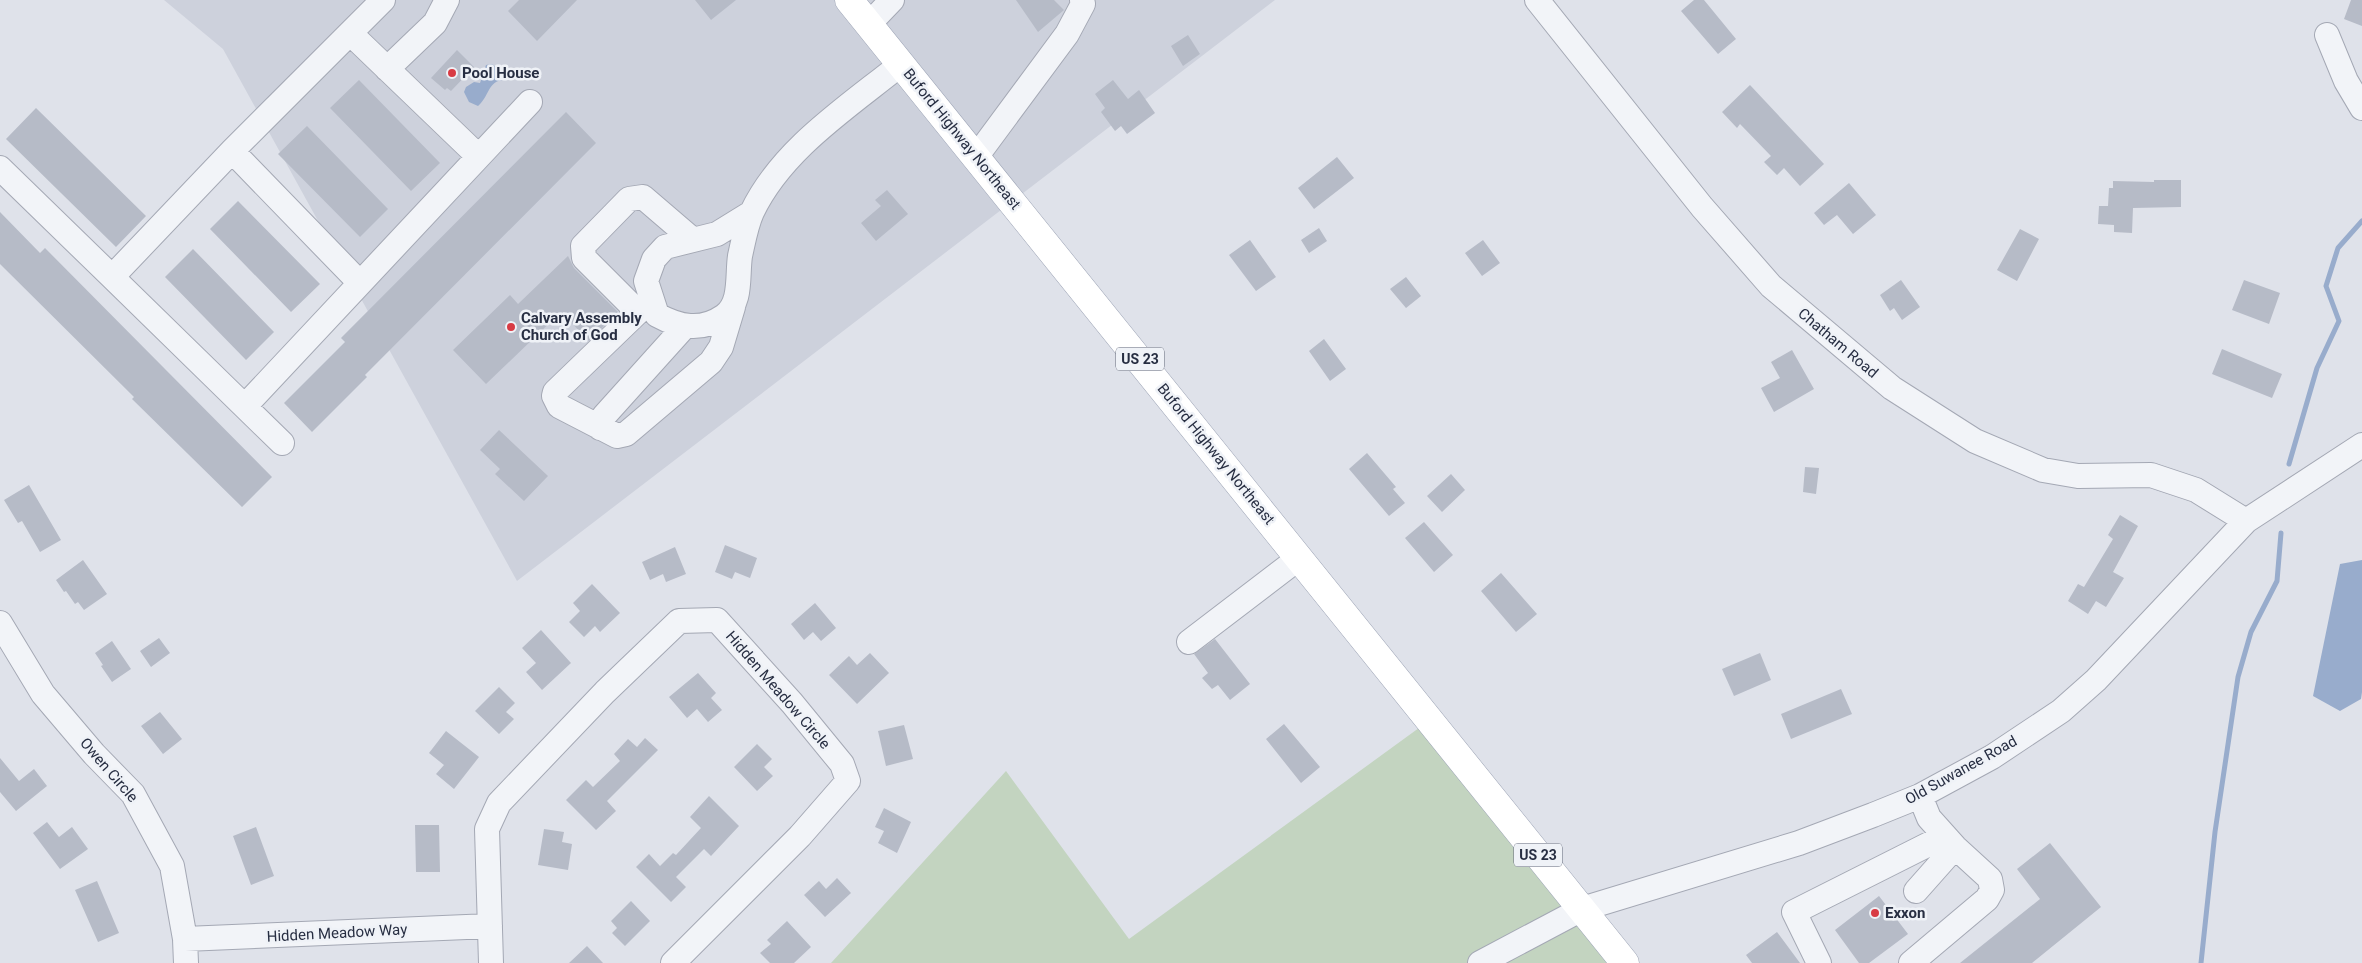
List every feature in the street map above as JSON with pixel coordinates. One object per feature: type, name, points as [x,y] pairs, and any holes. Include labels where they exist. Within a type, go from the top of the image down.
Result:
[{"type":"main road","name":"Buford Highway Northeast","points":[[849,0],[1582,909]]},
{"type":"main road","name":"US 23","points":[[1582,909],[1625,963]]},
{"type":"street","points":[[112,277],[232,151],[383,0]]},
{"type":"street","points":[[387,69],[435,23],[447,0]]},
{"type":"street","points":[[869,24],[892,0]]},
{"type":"street","points":[[976,157],[1067,34],[1083,4],[1082,0]]},
{"type":"street","name":"Chatham Road","points":[[1538,0],[1702,207],[1771,286],[1892,388],[1975,440],[2043,470],[2078,476],[2151,475],[2196,490],[2246,521]]},
{"type":"street","points":[[350,33],[478,156]]},
{"type":"street","points":[[2327,35],[2346,81],[2362,108]]},
{"type":"street","points":[[751,213],[716,234],[665,247],[654,259],[646,282],[645,308],[555,392],[556,401],[559,406],[617,436],[626,434],[711,362],[721,347],[733,307],[739,278],[740,258],[751,213],[774,176],[804,144],[901,64]]},
{"type":"street","points":[[245,406],[530,102]]},
{"type":"street","points":[[232,151],[360,283]]},
{"type":"street","points":[[0,168],[282,442]]},
{"type":"street","points":[[692,239],[643,197],[637,197],[629,199],[583,246],[584,258],[645,308],[675,325],[697,328],[724,316],[733,307]]},
{"type":"street","points":[[600,428],[604,416],[685,326]]},
{"type":"street","name":"Old Suwanee Road","points":[[1480,963],[1582,909],[1799,843],[1920,796],[1992,757],[2061,710],[2096,680],[2246,521],[2362,445]]},
{"type":"street","points":[[1189,642],[1299,558]]},
{"type":"street","name":"Hidden Meadow Circle","points":[[491,963],[488,829],[499,803],[605,692],[679,621],[716,620],[792,703],[842,764],[848,782],[800,836],[673,963]]},
{"type":"street","name":"Owen Circle","points":[[0,623],[43,694],[94,754],[133,794],[172,866],[185,939],[186,963]]},
{"type":"street","points":[[1911,963],[1987,899],[1992,890],[1990,879],[1950,841],[1930,818],[1920,796]]},
{"type":"street","points":[[1916,891],[1950,841]]},
{"type":"street","points":[[1819,963],[1794,912],[1950,841]]},
{"type":"street","name":"Hidden Meadow Way","points":[[185,939],[490,926]]},
{"type":"shaded area","points":[[164,0],[1275,0],[517,581],[223,49]]},
{"type":"green space","points":[[1423,725],[1614,963],[831,963],[1006,771],[1129,939]]},
{"type":"water","points":[[492,64],[506,75],[503,80],[491,86],[478,106],[469,102],[464,92],[466,87],[474,82],[480,83],[486,65]]},
{"type":"water","points":[[2362,560],[2361,699],[2340,711],[2313,696],[2340,564]]},
{"type":"building","points":[[519,0],[577,0],[537,41],[508,11]]},
{"type":"building","points":[[695,0],[736,0],[711,20]]},
{"type":"building","points":[[1016,0],[1054,0],[1064,10],[1038,32]]},
{"type":"building","points":[[1694,0],[1704,0],[1736,39],[1718,54],[1681,11]]},
{"type":"building","points":[[2351,0],[2362,0],[2362,26],[2344,19]]},
{"type":"building","points":[[1188,35],[1200,54],[1183,66],[1171,46]]},
{"type":"building","name":"Pool House","points":[[457,50],[474,67],[451,91],[447,88],[445,90],[431,78]]},
{"type":"building","points":[[359,80],[440,163],[411,191],[330,108]]},
{"type":"building","points":[[1113,80],[1128,99],[1139,90],[1155,113],[1127,134],[1121,126],[1115,131],[1101,112],[1105,108],[1095,94]]},
{"type":"building","points":[[1750,85],[1824,164],[1800,186],[1784,168],[1777,175],[1764,162],[1771,156],[1740,124],[1737,128],[1722,112]]},
{"type":"building","points":[[36,108],[146,216],[116,247],[6,139]]},
{"type":"building","points":[[566,112],[596,143],[365,375],[367,377],[312,432],[284,403],[345,342],[341,338]]},
{"type":"building","points":[[307,126],[388,209],[360,237],[278,154]]},
{"type":"building","points":[[1337,157],[1354,178],[1314,209],[1298,188]]},
{"type":"building","points":[[2154,180],[2181,180],[2181,207],[2133,208],[2132,233],[2114,232],[2114,225],[2098,224],[2099,206],[2108,206],[2109,188],[2113,188],[2113,181],[2154,182]]},
{"type":"building","points":[[1849,183],[1876,215],[1853,234],[1837,215],[1824,225],[1814,213]]},
{"type":"building","points":[[887,190],[908,214],[876,241],[861,223],[881,206],[875,200]]},
{"type":"building","points":[[238,201],[320,284],[291,312],[210,229]]},
{"type":"building","points":[[0,212],[40,253],[45,248],[272,477],[242,507],[132,399],[134,397],[0,264]]},
{"type":"building","points":[[1319,228],[1327,241],[1309,253],[1301,240]]},
{"type":"building","points":[[2020,229],[2039,239],[2017,281],[1997,270]]},
{"type":"building","points":[[1250,240],[1276,277],[1256,291],[1229,255]]},
{"type":"building","points":[[1483,240],[1500,263],[1482,276],[1465,253]]},
{"type":"building","points":[[193,249],[274,332],[246,360],[165,277]]},
{"type":"building","name":"Calvary Assembly Church of God","points":[[568,256],[574,268],[618,312],[589,341],[561,312],[486,384],[453,350],[510,295],[518,304]]},
{"type":"building","points":[[1406,277],[1421,296],[1406,308],[1390,289]]},
{"type":"building","points":[[1901,280],[1920,307],[1902,320],[1894,308],[1890,311],[1880,295]]},
{"type":"building","points":[[2244,280],[2280,293],[2269,324],[2232,310]]},
{"type":"building","points":[[1324,339],[1346,369],[1330,381],[1309,351]]},
{"type":"building","points":[[2222,349],[2282,374],[2272,398],[2212,374]]},
{"type":"building","points":[[1792,350],[1814,389],[1774,412],[1761,388],[1780,378],[1771,362]]},
{"type":"building","points":[[499,430],[548,476],[524,501],[495,474],[500,469],[480,450]]},
{"type":"building","points":[[1367,453],[1396,487],[1393,489],[1405,503],[1389,516],[1349,469]]},
{"type":"building","points":[[1805,467],[1819,468],[1816,494],[1803,492]]},
{"type":"building","points":[[1451,474],[1465,490],[1442,512],[1427,496]]},
{"type":"building","points":[[29,485],[61,540],[40,552],[22,521],[18,523],[4,500]]},
{"type":"building","points":[[2120,515],[2138,526],[2113,572],[2124,578],[2106,607],[2096,601],[2088,614],[2068,601],[2078,584],[2084,587],[2113,539],[2108,535]]},
{"type":"building","points":[[1424,522],[1453,555],[1434,572],[1405,538]]},
{"type":"building","points":[[725,545],[757,558],[750,578],[735,572],[732,579],[715,572]]},
{"type":"building","points":[[675,547],[686,574],[666,582],[663,574],[650,580],[642,562]]},
{"type":"building","points":[[83,560],[107,594],[84,610],[78,602],[75,604],[56,580]]},
{"type":"building","points":[[1501,573],[1537,614],[1516,632],[1481,591]]},
{"type":"building","points":[[592,584],[620,613],[600,632],[595,626],[584,637],[569,622],[580,611],[573,603]]},
{"type":"building","points":[[815,603],[836,628],[821,641],[813,632],[804,640],[791,624]]},
{"type":"building","points":[[541,630],[571,663],[542,690],[526,672],[536,663],[522,648]]},
{"type":"building","points":[[159,638],[170,653],[151,667],[140,651]]},
{"type":"building","points":[[1215,639],[1250,684],[1230,700],[1218,685],[1212,689],[1202,678],[1208,673],[1194,654]]},
{"type":"building","points":[[112,641],[131,669],[112,682],[95,653]]},
{"type":"building","points":[[870,653],[889,673],[857,704],[829,675],[849,656],[857,665]]},
{"type":"building","points":[[1760,653],[1771,680],[1734,696],[1722,669]]},
{"type":"building","points":[[698,673],[716,693],[711,698],[722,710],[708,722],[697,709],[687,718],[669,697]]},
{"type":"building","points":[[499,687],[515,703],[506,712],[514,719],[499,734],[475,711]]},
{"type":"building","points":[[1841,689],[1852,714],[1791,739],[1781,714]]},
{"type":"building","points":[[160,712],[182,739],[163,754],[141,726]]},
{"type":"building","points":[[1284,724],[1320,767],[1301,783],[1266,739]]},
{"type":"building","points":[[904,725],[913,759],[886,766],[878,731]]},
{"type":"building","points":[[446,731],[479,757],[454,789],[436,774],[444,765],[429,753]]},
{"type":"building","points":[[645,738],[658,750],[607,801],[616,811],[596,830],[566,800],[586,780],[593,787],[620,761],[614,754],[628,739],[637,747]]},
{"type":"building","points":[[757,744],[772,759],[764,767],[773,776],[757,791],[734,767]]},
{"type":"building","points":[[0,758],[19,781],[34,769],[47,786],[16,811],[0,792]]},
{"type":"building","points":[[709,796],[739,826],[711,856],[704,849],[676,877],[686,887],[671,902],[636,867],[649,854],[660,866],[673,853],[676,855],[701,828],[690,817]]},
{"type":"building","points":[[884,808],[911,822],[897,853],[878,843],[884,831],[875,827]]},
{"type":"building","points":[[47,822],[59,837],[72,827],[88,849],[60,869],[33,833]]},
{"type":"building","points":[[415,825],[439,825],[440,872],[416,872]]},
{"type":"building","points":[[256,827],[274,876],[251,885],[233,836]]},
{"type":"building","points":[[544,829],[564,832],[562,842],[572,844],[568,870],[538,865]]},
{"type":"building","points":[[2050,843],[2101,907],[2032,963],[1960,963],[2040,899],[2017,869]]},
{"type":"building","points":[[837,878],[851,893],[825,917],[804,895],[819,881],[826,889]]},
{"type":"building","points":[[97,881],[119,933],[98,942],[75,890]]},
{"type":"building","name":"Exxon","points":[[1879,896],[1908,934],[1869,963],[1859,963],[1835,930]]},
{"type":"building","points":[[631,901],[650,921],[625,946],[612,933],[617,928],[611,921]]},
{"type":"building","points":[[787,921],[811,947],[794,963],[770,963],[760,953],[771,944],[767,940]]},
{"type":"building","points":[[1777,932],[1800,963],[1752,963],[1746,955]]},
{"type":"building","points":[[587,946],[603,963],[569,963]]},
{"type":"waterway","points":[[2289,464],[2317,368],[2339,321],[2326,286],[2338,248],[2362,221]]},
{"type":"waterway","points":[[2201,963],[2215,832],[2238,677],[2251,632],[2277,581],[2281,533]]},
{"type":"place","name":"Pool House","points":[[452,73]]},
{"type":"place","name":"Calvary Assembly Church of God","points":[[511,327]]},
{"type":"place","name":"Exxon","points":[[1875,913]]}]
